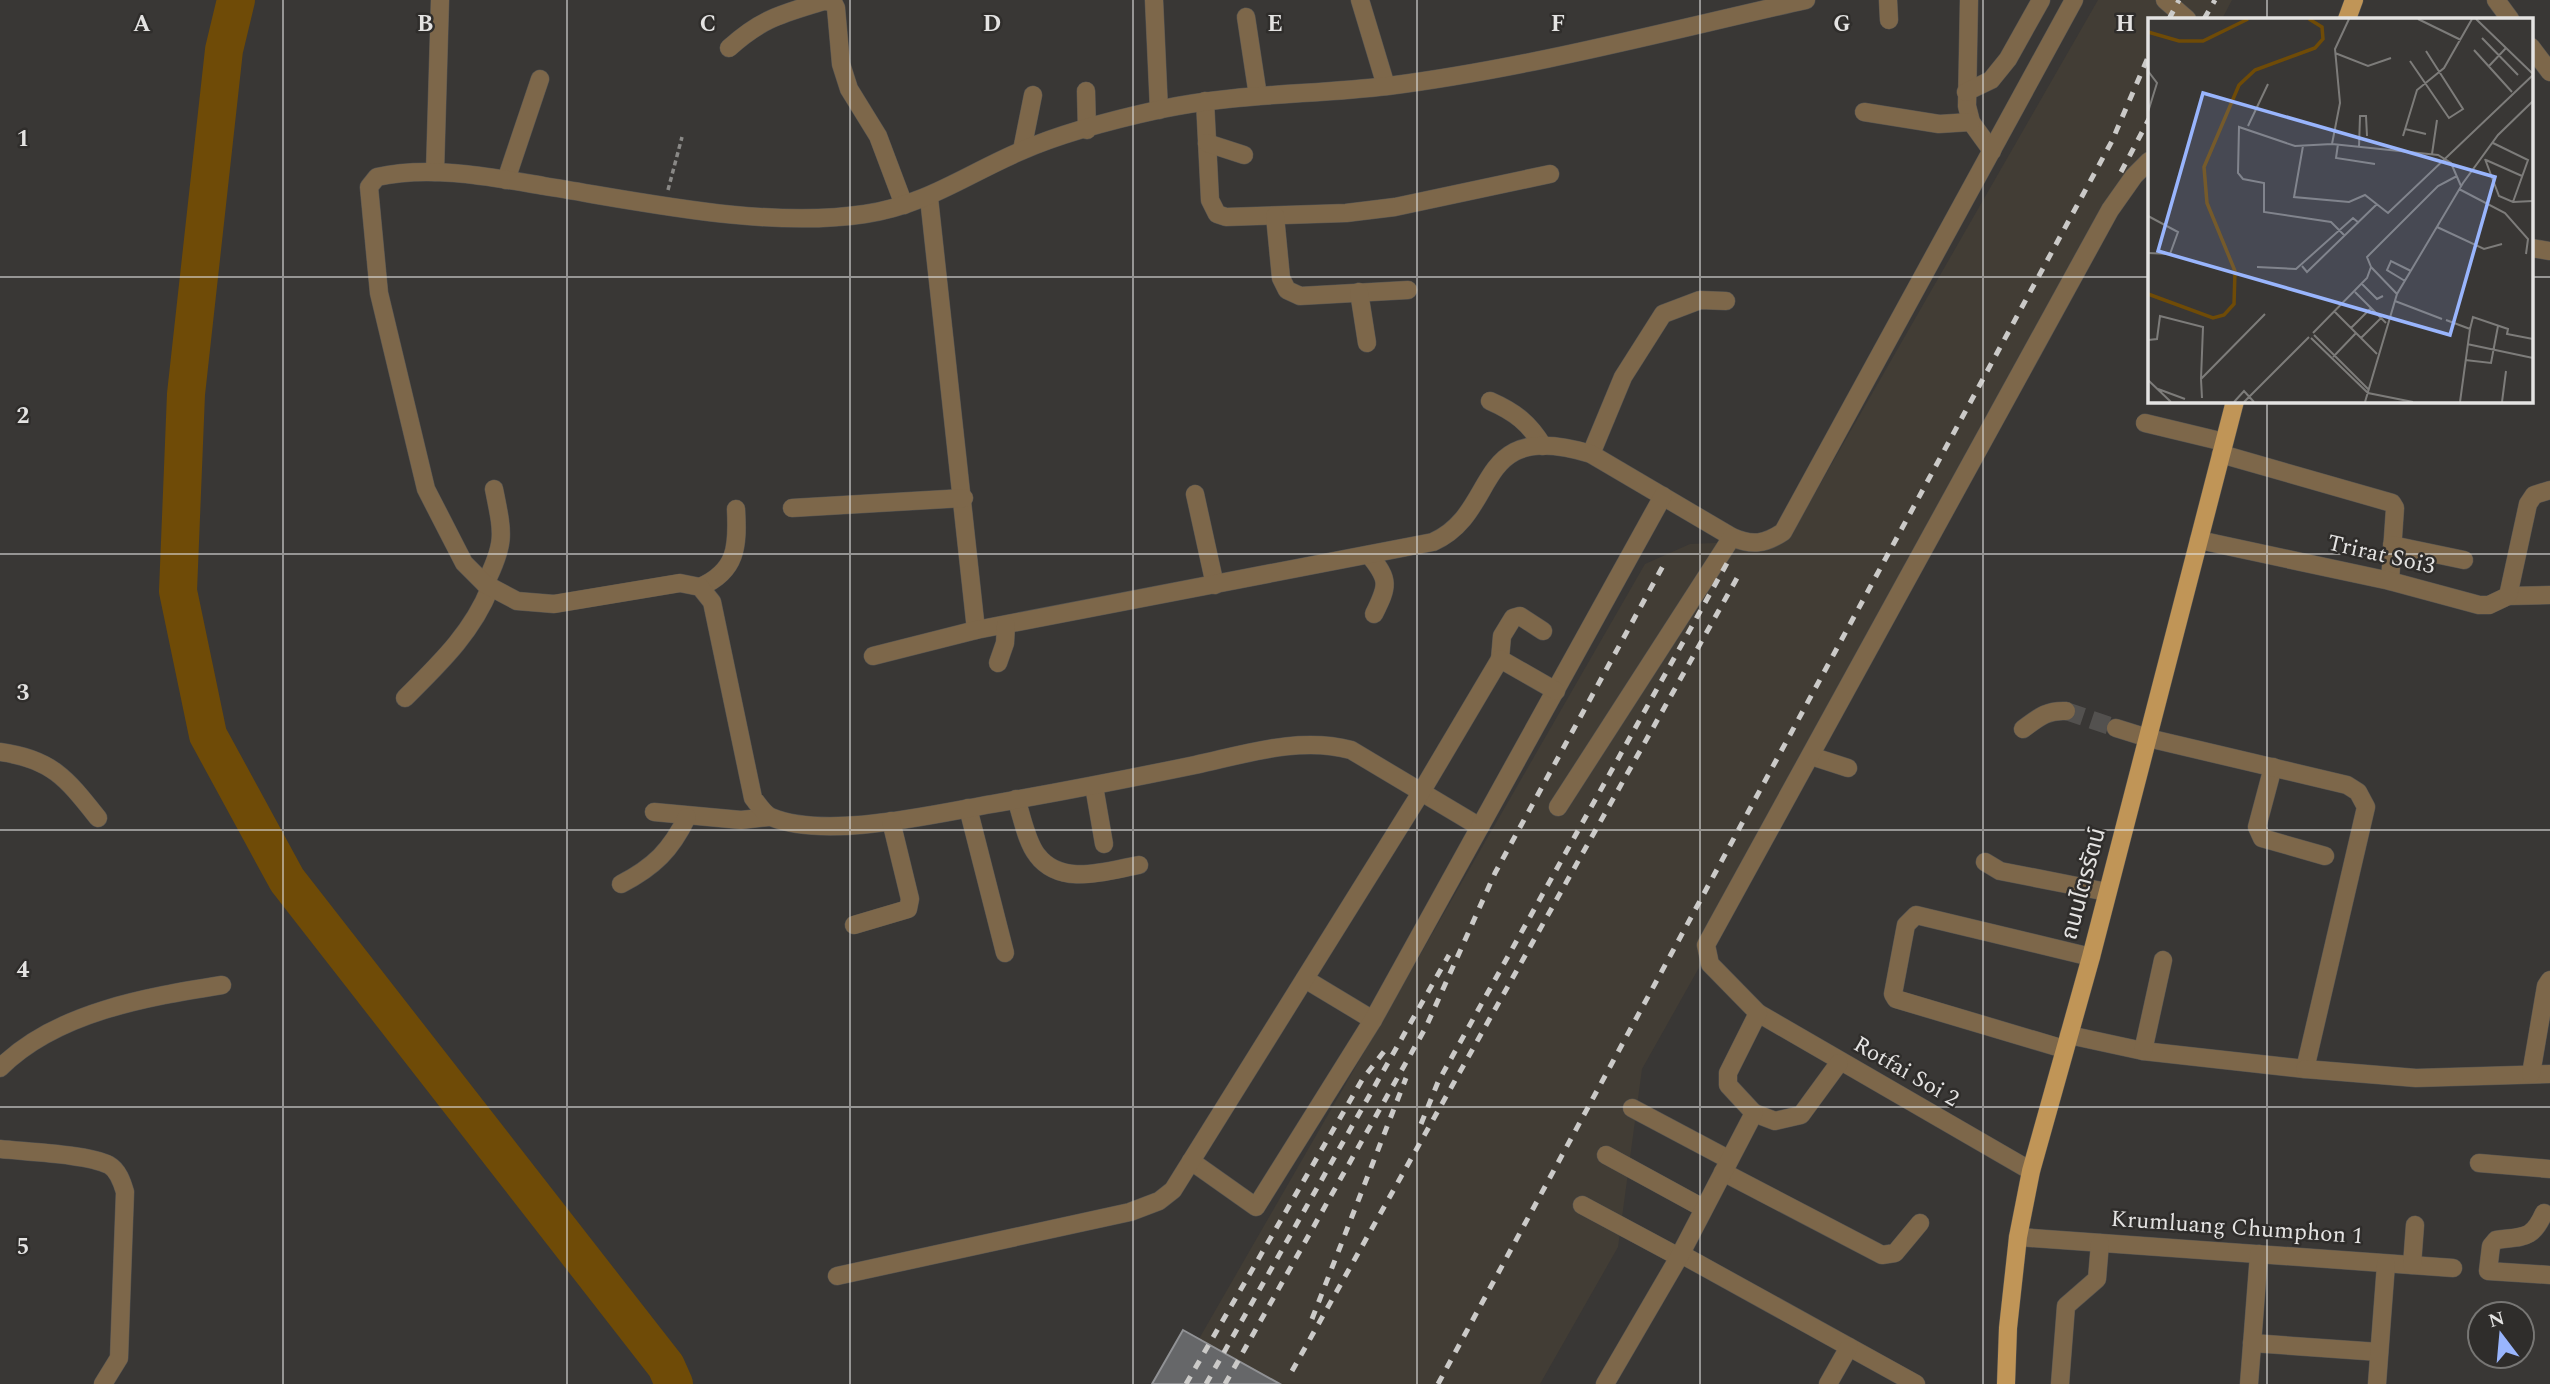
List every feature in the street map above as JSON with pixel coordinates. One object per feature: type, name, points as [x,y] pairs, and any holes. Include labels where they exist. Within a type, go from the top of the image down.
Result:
[{"type":"main road","points":[[2347,18],[2354,0]]},
{"type":"main road","name":"ถนนไตรรัตน์","points":[[2006,1384],[2008,1328],[2018,1237],[2031,1171],[2091,957],[2235,402]]},
{"type":"street","points":[[435,172],[440,0]]},
{"type":"street","points":[[1154,0],[1159,110]]},
{"type":"street","points":[[1360,0],[1386,86]]},
{"type":"street","points":[[736,509],[738,544],[730,563],[714,581],[699,587],[680,583],[554,604],[517,601],[488,586],[464,563],[426,489],[379,293],[368,204],[369,187],[377,177],[435,172],[506,180],[664,205],[796,219],[865,214],[929,198],[1022,150],[1159,110],[1205,101],[1386,86],[1481,72],[1806,0]]},
{"type":"street","points":[[1888,0],[1889,20]]},
{"type":"street","points":[[1969,0],[1966,92],[1972,122],[1992,150]]},
{"type":"street","points":[[1966,92],[1991,80],[2008,59],[2041,0]]},
{"type":"street","points":[[873,656],[976,630],[1369,555],[1445,537],[1458,526],[1493,469],[1506,457],[1543,446],[1569,448],[1591,454],[1732,537],[1746,543],[1767,543],[1783,532],[2074,0]]},
{"type":"street","points":[[2165,0],[2186,18]]},
{"type":"street","points":[[2496,0],[2509,18]]},
{"type":"street","points":[[729,48],[752,27],[769,18],[824,1],[833,2],[836,8],[841,64],[849,89],[878,136],[904,205]]},
{"type":"street","points":[[1246,17],[1258,96]]},
{"type":"street","points":[[2532,48],[2550,72]]},
{"type":"street","points":[[506,180],[540,79]]},
{"type":"street","points":[[1086,91],[1087,130]]},
{"type":"street","points":[[1022,150],[1033,95]]},
{"type":"street","points":[[1205,101],[1210,200],[1217,214],[1226,217],[1346,213],[1395,207],[1550,174]]},
{"type":"street","points":[[1864,112],[1939,124],[1972,122]]},
{"type":"street","points":[[1207,143],[1244,155]]},
{"type":"street","name":"Rotfai Soi 2","points":[[2031,1171],[1839,1063],[1758,1013],[1710,964],[1706,945],[2110,210],[2148,162]]},
{"type":"street","points":[[929,198],[964,498],[976,630]]},
{"type":"street","points":[[1275,216],[1281,278],[1287,290],[1300,296],[1408,290]]},
{"type":"street","points":[[2532,248],[2550,251]]},
{"type":"street","points":[[1359,292],[1367,343]]},
{"type":"street","points":[[1591,454],[1623,377],[1663,314],[1700,300],[1726,301]]},
{"type":"street","points":[[1490,401],[1513,411],[1531,426],[1543,446]]},
{"type":"street","points":[[2145,423],[2392,503],[2395,508],[2390,581]]},
{"type":"street","points":[[405,698],[450,654],[479,616],[501,552],[502,530],[494,489]]},
{"type":"street","points":[[2508,596],[2528,504],[2535,495],[2550,490]]},
{"type":"street","points":[[1195,494],[1215,585]]},
{"type":"street","points":[[1191,1161],[1256,1207],[1373,1020],[1663,496]]},
{"type":"street","points":[[792,508],[964,498]]},
{"type":"street","points":[[1558,807],[1732,537]]},
{"type":"street","name":"Trirat Soi3","points":[[2199,540],[2390,581],[2479,605],[2489,605],[2508,596],[2550,595]]},
{"type":"street","points":[[2392,545],[2464,560]]},
{"type":"street","points":[[1369,555],[1385,578],[1386,589],[1374,614]]},
{"type":"street","points":[[699,587],[712,602],[753,799],[769,817]]},
{"type":"street","points":[[837,1276],[1130,1212],[1166,1195],[1191,1161],[1420,794],[1500,659],[1502,636],[1513,618],[1520,616],[1544,631]]},
{"type":"street","points":[[998,663],[1005,643],[1006,625]]},
{"type":"street","points":[[1500,659],[1556,691]]},
{"type":"street","points":[[2023,729],[2042,714],[2052,710],[2066,711]]},
{"type":"street","points":[[2116,728],[2347,785],[2358,792],[2366,807],[2305,1069]]},
{"type":"street","points":[[654,812],[741,820],[769,817],[798,823],[842,825],[891,821],[1094,786],[1268,749],[1331,744],[1351,750],[1420,794],[1480,827]]},
{"type":"street","points":[[0,752],[29,756],[66,778],[98,818]]},
{"type":"street","points":[[1811,756],[1848,768]]},
{"type":"street","points":[[2273,767],[2257,827],[2262,838],[2325,856]]},
{"type":"street","points":[[1094,786],[1104,844]]},
{"type":"street","points":[[1016,799],[1036,853],[1047,866],[1066,874],[1088,874],[1139,865]]},
{"type":"street","points":[[968,808],[1005,953]]},
{"type":"street","points":[[621,884],[662,859],[675,842],[687,817]]},
{"type":"street","points":[[855,925],[908,909],[910,899],[891,821]]},
{"type":"street","points":[[1985,862],[2000,871],[2107,892]]},
{"type":"street","points":[[2091,957],[1916,915],[1906,925],[1893,993],[1896,999],[2066,1042],[2305,1069],[2416,1078],[2550,1074]]},
{"type":"street","points":[[2143,1051],[2163,960]]},
{"type":"street","points":[[1305,979],[1373,1020]]},
{"type":"street","points":[[2531,1074],[2546,986],[2550,980]]},
{"type":"street","points":[[0,1068],[46,1035],[94,1014],[158,995],[222,985]]},
{"type":"street","points":[[1758,1013],[1728,1073],[1728,1086],[1754,1113],[1775,1121],[1801,1115],[1839,1063]]},
{"type":"street","points":[[1632,1108],[1725,1166],[1882,1255],[1895,1253],[1920,1223]]},
{"type":"street","points":[[1605,1384],[1679,1255],[1754,1113]]},
{"type":"street","points":[[0,1149],[94,1160],[111,1166],[121,1179],[125,1192],[119,1358],[103,1384]]},
{"type":"street","points":[[1606,1155],[1703,1208]]},
{"type":"street","points":[[2479,1163],[2550,1169]]},
{"type":"street","points":[[1582,1205],[1916,1384]]},
{"type":"street","points":[[2544,1213],[2536,1230],[2529,1236],[2496,1240],[2491,1246],[2488,1271],[2550,1275]]},
{"type":"street","points":[[2412,1265],[2415,1225]]},
{"type":"street","name":"Krumluang Chumphon 1","points":[[2018,1237],[2453,1268]]},
{"type":"street","points":[[2060,1384],[2066,1306],[2097,1279],[2100,1242]]},
{"type":"street","points":[[2249,1384],[2259,1254]]},
{"type":"street","points":[[2376,1384],[2386,1264]]},
{"type":"street","points":[[2252,1343],[2379,1352]]},
{"type":"street","points":[[1828,1384],[1849,1347]]},
{"type":"path","points":[[664,205],[682,137]]},
{"type":"shaded area","points":[[2098,0],[2232,0],[2223,18],[2148,18],[2148,154],[1934,550],[1642,1069],[1618,1247],[1540,1384],[1173,1384],[1645,564],[1690,544],[1788,540]]},
{"type":"building","points":[[1183,1330],[1280,1384],[1152,1384]]},
{"type":"waterway","points":[[236,0],[224,50],[186,394],[178,591],[208,735],[287,880],[666,1366],[674,1384]]},
{"type":"tunnel","points":[[2066,711],[2116,728]]},
{"type":"railway","points":[[2170,18],[2179,0]]},
{"type":"railway","points":[[2205,18],[2215,0]]},
{"type":"railway","points":[[1438,1384],[2112,141],[2148,57]]},
{"type":"railway","points":[[2121,172],[2148,121]]},
{"type":"railway","points":[[1421,1124],[1438,1082],[1731,556]]},
{"type":"railway","points":[[1225,1384],[1426,1027],[1495,873],[1664,564]]},
{"type":"railway","points":[[1292,1371],[1741,571]]},
{"type":"railway","points":[[1206,1384],[1449,955]]},
{"type":"railway","points":[[1186,1384],[1362,1080],[1389,1045]]},
{"type":"railway","points":[[1312,1319],[1406,1078]]}]
